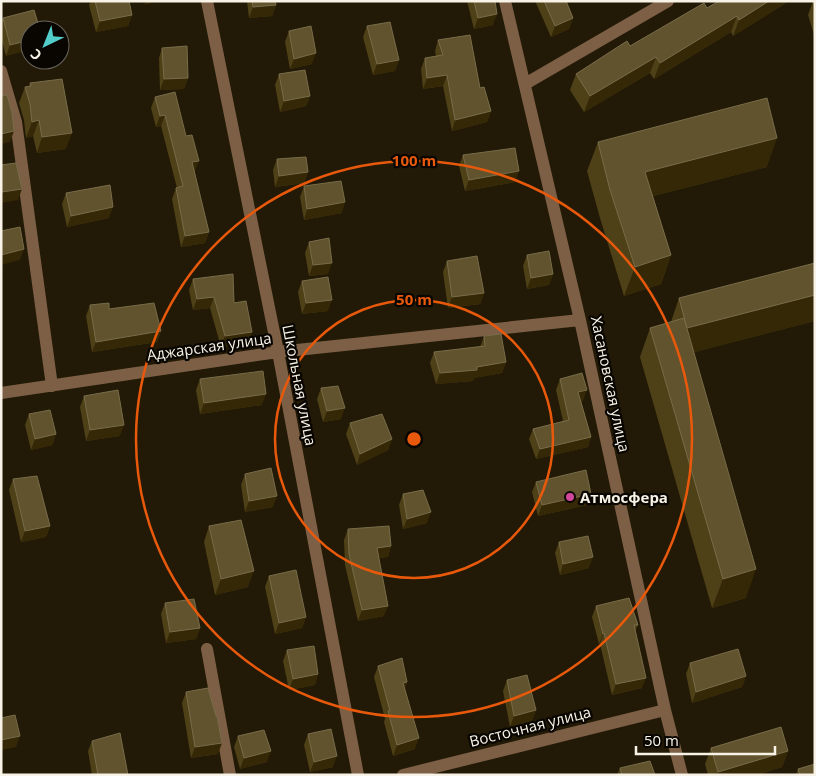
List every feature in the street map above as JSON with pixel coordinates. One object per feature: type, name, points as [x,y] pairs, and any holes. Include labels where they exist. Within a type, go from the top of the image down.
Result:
[{"type":"street","name":"Школьная улица","points":[[207,1],[278,352],[358,775]]},
{"type":"street","name":"Хасановская улица","points":[[505,1],[580,320],[665,710],[682,775]]},
{"type":"street","points":[[525,84],[668,1]]},
{"type":"street","points":[[1,71],[16,122],[52,386]]},
{"type":"street","name":"Аджарская улица","points":[[1,393],[278,352],[580,320]]},
{"type":"street","points":[[207,649],[230,775]]},
{"type":"street","name":"Восточная улица","points":[[403,775],[665,710]]},
{"type":"building","points":[[95,1],[129,1],[132,15],[100,21]]},
{"type":"building","points":[[252,1],[275,1],[276,5],[253,7]]},
{"type":"building","points":[[474,1],[495,1],[497,14],[478,18]]},
{"type":"building","points":[[544,1],[566,1],[573,18],[555,26]]},
{"type":"building","points":[[719,1],[769,1],[739,20],[737,16],[660,63],[656,57],[590,96],[576,74],[627,41],[630,46],[704,3],[707,8]]},
{"type":"building","points":[[34,10],[37,20],[20,20],[20,42],[10,45],[3,18]]},
{"type":"building","points":[[390,22],[399,60],[377,64],[367,26]]},
{"type":"building","points":[[311,26],[316,53],[294,59],[289,31]]},
{"type":"building","points":[[470,35],[480,88],[484,87],[491,111],[455,120],[447,75],[427,78],[425,58],[443,55],[438,40]]},
{"type":"building","points":[[187,46],[188,78],[164,79],[162,48]]},
{"type":"building","points":[[305,70],[310,96],[284,101],[279,74]]},
{"type":"building","points":[[62,79],[72,133],[42,137],[39,120],[32,122],[30,104],[25,87],[31,86],[30,83]]},
{"type":"building","points":[[175,92],[186,136],[192,135],[199,161],[192,162],[209,232],[185,236],[176,188],[183,186],[165,115],[160,116],[155,97]]},
{"type":"building","points":[[7,95],[14,131],[1,134],[1,96]]},
{"type":"building","points":[[767,98],[777,138],[645,172],[671,255],[635,267],[610,190],[598,142]]},
{"type":"building","points":[[515,148],[519,171],[469,180],[463,155]]},
{"type":"building","points":[[306,157],[308,172],[279,176],[277,159]]},
{"type":"building","points":[[16,163],[22,189],[2,192],[1,165]]},
{"type":"building","points":[[341,181],[345,202],[307,209],[304,186]]},
{"type":"building","points":[[110,185],[113,207],[71,216],[66,193]]},
{"type":"building","points":[[20,227],[24,249],[1,255],[1,231]]},
{"type":"building","points":[[329,238],[332,263],[313,265],[309,242]]},
{"type":"building","points":[[549,251],[553,274],[531,278],[527,255]]},
{"type":"building","points":[[477,256],[484,293],[452,297],[447,261]]},
{"type":"building","points":[[815,263],[815,295],[687,328],[679,298]]},
{"type":"building","points":[[233,274],[234,303],[246,301],[252,332],[225,336],[214,297],[197,299],[193,279]]},
{"type":"building","points":[[328,277],[332,300],[306,303],[302,281]]},
{"type":"building","points":[[109,303],[109,309],[154,303],[161,331],[96,342],[90,305]]},
{"type":"building","points":[[684,318],[756,569],[723,579],[650,328]]},
{"type":"building","points":[[501,334],[506,362],[477,367],[477,370],[440,373],[434,352],[485,346],[484,336]]},
{"type":"building","points":[[263,371],[266,394],[204,403],[200,379]]},
{"type":"building","points":[[582,373],[587,390],[578,392],[591,437],[540,449],[533,429],[569,420],[560,379]]},
{"type":"building","points":[[338,386],[345,408],[327,411],[321,388]]},
{"type":"building","points":[[118,390],[124,425],[90,430],[84,396]]},
{"type":"building","points":[[50,410],[56,434],[35,439],[29,414]]},
{"type":"building","points":[[382,414],[392,439],[360,454],[350,423]]},
{"type":"building","points":[[271,468],[277,496],[249,501],[245,474]]},
{"type":"building","points":[[586,470],[591,494],[542,505],[536,482]]},
{"type":"building","points":[[37,476],[50,526],[25,531],[13,479]]},
{"type":"building","points":[[423,490],[431,512],[407,519],[403,494]]},
{"type":"building","points":[[241,520],[254,571],[221,579],[209,526]]},
{"type":"building","points":[[389,526],[391,546],[377,548],[388,606],[362,610],[349,554],[348,529]]},
{"type":"building","points":[[588,536],[593,557],[563,564],[559,542]]},
{"type":"building","points":[[296,570],[306,617],[279,623],[269,576]]},
{"type":"building","points":[[629,598],[638,625],[634,625],[646,678],[616,684],[596,606]]},
{"type":"building","points":[[194,599],[200,628],[170,632],[165,603]]},
{"type":"building","points":[[314,646],[318,674],[293,679],[287,650]]},
{"type":"building","points":[[738,649],[746,676],[696,692],[690,663]]},
{"type":"building","points":[[402,658],[407,682],[403,683],[419,738],[397,745],[378,666]]},
{"type":"building","points":[[527,675],[536,710],[514,716],[507,680]]},
{"type":"building","points":[[208,688],[217,716],[222,743],[195,747],[186,692]]},
{"type":"building","points":[[15,715],[20,736],[1,740],[1,718]]},
{"type":"building","points":[[781,727],[788,751],[718,772],[711,748]]},
{"type":"building","points":[[331,729],[337,756],[314,762],[308,734]]},
{"type":"building","points":[[264,730],[271,751],[244,758],[238,736]]},
{"type":"building","points":[[120,733],[128,775],[98,775],[92,741]]},
{"type":"building","points":[[650,761],[655,775],[622,775],[620,768]]},
{"type":"building","points":[[815,764],[815,775],[800,775],[798,769]]},
{"type":"place","name":"Атмосфера","points":[[570,497]]}]
